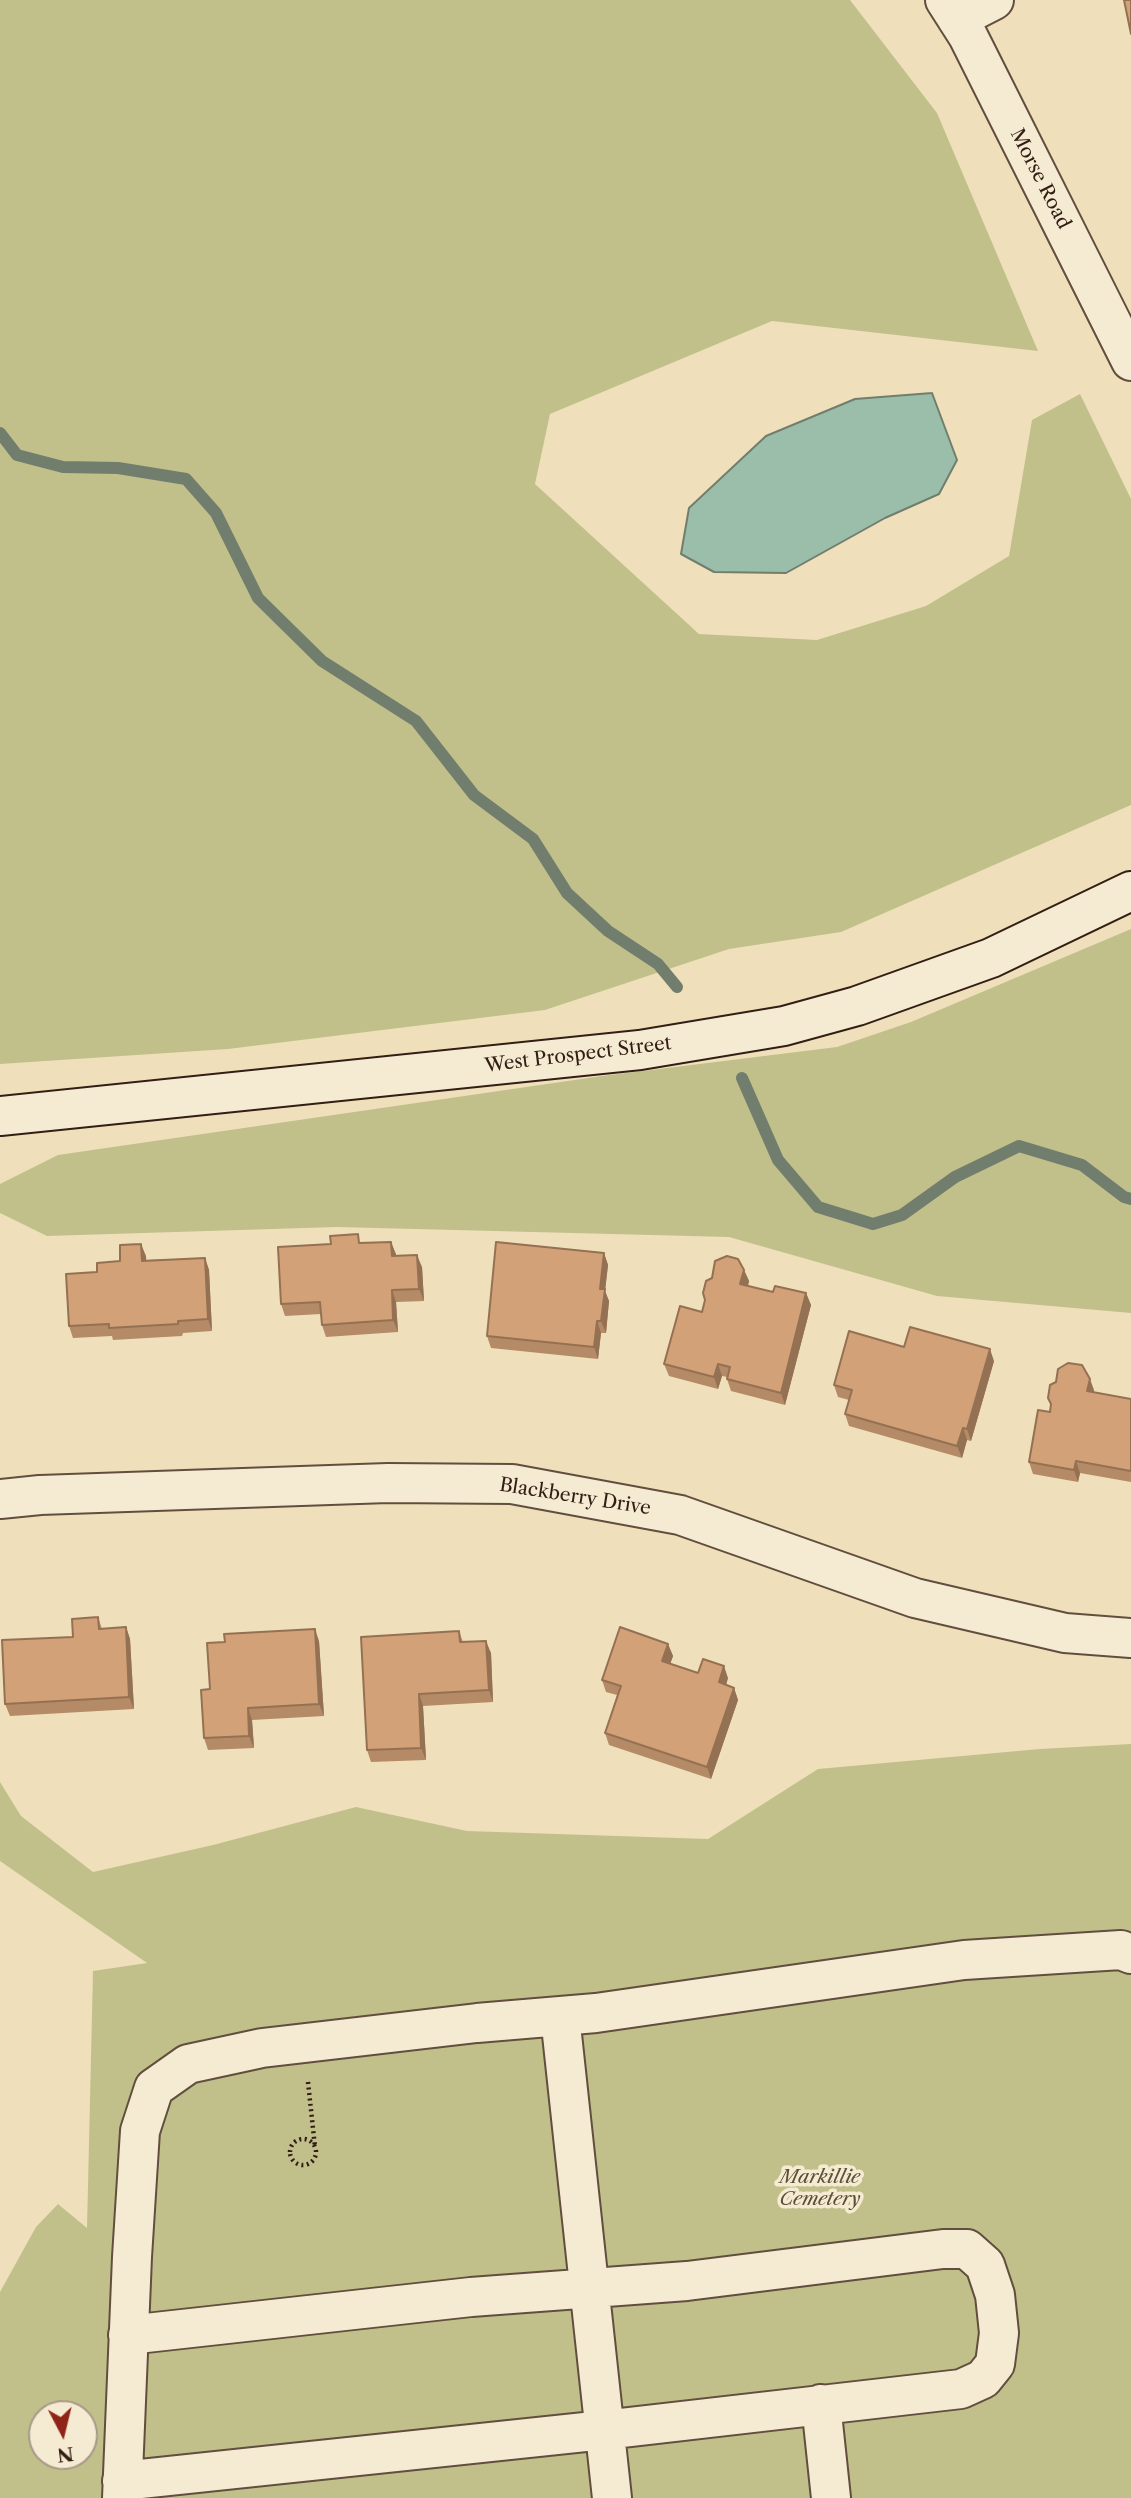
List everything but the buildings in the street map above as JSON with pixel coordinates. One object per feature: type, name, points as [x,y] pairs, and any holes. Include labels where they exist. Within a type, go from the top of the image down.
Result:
[{"type":"street","points":[[951,10],[994,0]]},
{"type":"street","name":"Morse Road","points":[[951,10],[968,36],[1131,360]]},
{"type":"street","name":"West Prospect Street","points":[[0,1116],[640,1049],[784,1026],[857,1006],[991,958],[1131,891]]},
{"type":"street","name":"Blackberry Drive","points":[[0,1499],[40,1495],[388,1483],[512,1484],[680,1515],[915,1598],[1065,1633],[1131,1638]]},
{"type":"street","points":[[128,2335],[471,2297],[589,2290],[943,2249],[967,2249],[985,2264],[995,2295],[999,2333],[995,2364],[983,2379],[961,2389],[122,2489],[128,2335],[140,2130],[154,2088],[188,2064],[262,2048],[560,2016],[789,1987],[964,1960],[1121,1950],[1131,1954]]},
{"type":"street","points":[[560,2016],[612,2498]]},
{"type":"street","points":[[821,2404],[831,2498]]},
{"type":"path","points":[[304,2043],[315,2147],[313,2159],[306,2164],[298,2164],[291,2158],[291,2146],[298,2140],[310,2141],[315,2147]]},
{"type":"green space","points":[[0,0],[850,0],[937,113],[1038,351],[772,321],[550,414],[535,484],[699,634],[817,640],[926,606],[1009,556],[1032,420],[1080,394],[1131,499],[1131,805],[841,932],[729,949],[545,1010],[228,1049],[0,1064]]},
{"type":"green space","points":[[1131,929],[1131,1313],[937,1296],[729,1237],[337,1227],[47,1236],[0,1213],[0,1184],[58,1155],[602,1076],[837,1047],[911,1022]]},
{"type":"green space","name":"Markillie Cemetery","points":[[1131,1744],[1131,2498],[0,2498],[0,2292],[36,2227],[58,2204],[87,2228],[93,1971],[147,1963],[0,1861],[0,1782],[21,1816],[93,1872],[213,1845],[356,1807],[467,1831],[708,1839],[818,1769],[1040,1749]]},
{"type":"shaded area","points":[[932,393],[957,460],[939,494],[885,518],[786,573],[714,572],[681,554],[689,508],[766,436],[855,399]]},
{"type":"waterway","points":[[0,433],[17,455],[63,467],[118,468],[186,479],[216,513],[258,598],[322,661],[416,721],[474,795],[533,839],[567,893],[608,931],[658,964],[677,987]]},
{"type":"waterway","points":[[742,1078],[778,1160],[818,1207],[873,1224],[902,1215],[955,1177],[1019,1146],[1082,1165],[1124,1197],[1131,1199]]}]
